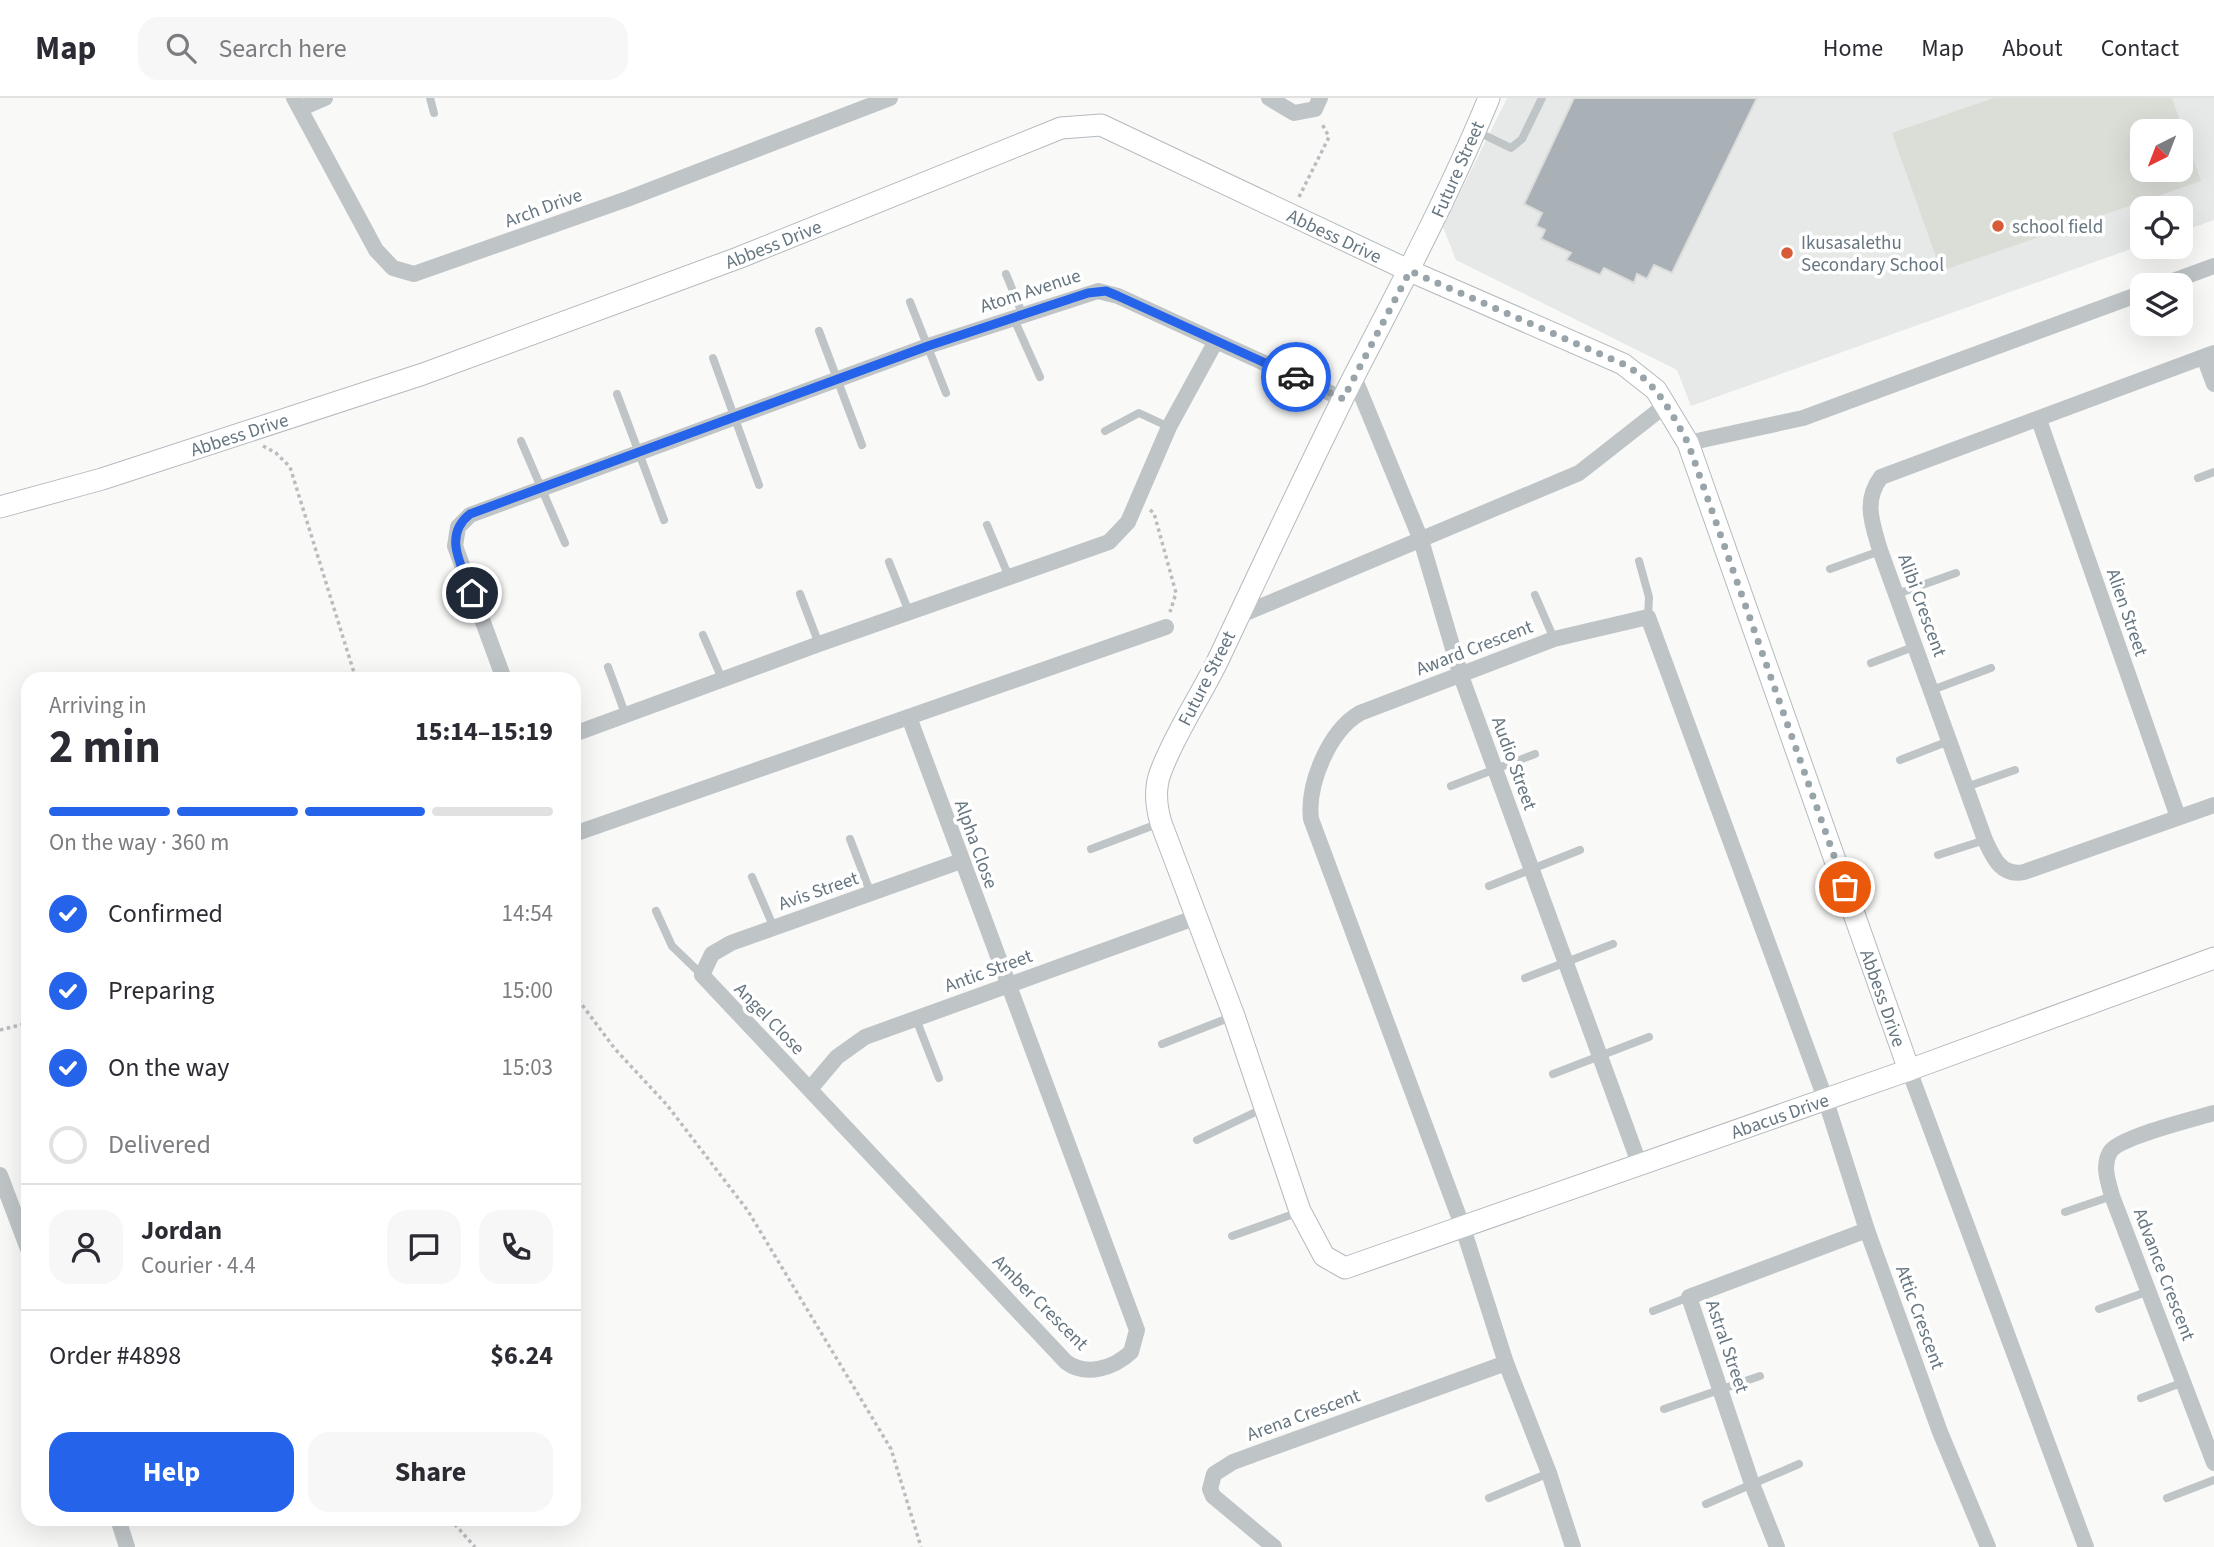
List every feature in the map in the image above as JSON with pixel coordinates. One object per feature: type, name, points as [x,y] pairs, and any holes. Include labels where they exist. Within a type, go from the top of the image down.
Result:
[{"type":"street","points":[[298,103],[325,98]]},
{"type":"street","name":"Arch Drive","points":[[298,103],[362,230],[393,268],[414,274],[615,203],[890,98]]},
{"type":"street","points":[[1269,98],[1294,113],[1317,103]]},
{"type":"street","name":"Future Street","points":[[1345,1268],[1337,1267],[1324,1256],[1300,1211],[1234,1016],[1156,804],[1160,773],[1343,399],[1410,271],[1489,98]]},
{"type":"street","name":"Abbess Drive","points":[[0,507],[102,479],[423,374],[738,258],[1061,128],[1101,125],[1410,271],[1623,364],[1645,379],[1667,404],[1688,443],[1909,1070],[2086,1547]]},
{"type":"street","points":[[2193,274],[2214,266]]},
{"type":"street","name":"Atom Avenue","points":[[501,672],[455,545],[454,536],[458,527],[470,514],[1017,315],[1106,291],[1343,399]]},
{"type":"street","points":[[1688,443],[1803,418],[2130,297]]},
{"type":"street","points":[[581,732],[819,644],[1110,542],[1128,522],[1169,428],[1216,341]]},
{"type":"street","points":[[2209,355],[2214,384]]},
{"type":"street","name":"Alibi Crescent","points":[[2209,355],[1881,477],[1873,487],[1869,510],[1880,550],[1985,840],[1996,862],[2016,874],[2214,805]]},
{"type":"street","name":"Audio Street","points":[[1354,377],[1421,540],[1461,676],[1639,1163]]},
{"type":"street","points":[[1236,617],[1580,473],[1667,404]]},
{"type":"street","name":"Alien Street","points":[[2039,420],[2178,817]]},
{"type":"street","points":[[1648,617],[1825,1098]]},
{"type":"street","name":"Award Crescent","points":[[1462,1225],[1311,819],[1310,794],[1346,722],[1360,713],[1554,639],[1648,617]]},
{"type":"street","points":[[581,832],[1166,627]]},
{"type":"street","name":"Alpha Close","points":[[909,717],[1007,985]]},
{"type":"street","name":"Avis Street","points":[[702,975],[717,949],[961,861]]},
{"type":"street","name":"Antic Street","points":[[810,1088],[851,1045],[1007,985],[1197,917]]},
{"type":"street","name":"Abacus Drive","points":[[1345,1268],[1909,1070],[2214,958]]},
{"type":"street","name":"Angel Close","points":[[702,975],[810,1088]]},
{"type":"street","name":"Amber Crescent","points":[[810,1088],[1066,1362],[1089,1370],[1111,1365],[1131,1352],[1138,1330],[1007,985]]},
{"type":"street","name":"Attic Crescent","points":[[1825,1098],[1867,1230],[1940,1432],[1988,1547]]},
{"type":"street","name":"Advance Crescent","points":[[2214,1113],[2122,1143],[2114,1147],[2107,1161],[2112,1196],[2214,1463]]},
{"type":"street","points":[[0,1175],[21,1230]]},
{"type":"street","points":[[1462,1225],[1506,1363],[1549,1473],[1573,1547]]},
{"type":"street","name":"Astral Street","points":[[1777,1547],[1752,1484],[1689,1297],[1867,1230]]},
{"type":"street","name":"Arena Crescent","points":[[1274,1547],[1213,1496],[1210,1489],[1214,1474],[1233,1462],[1506,1363]]},
{"type":"street","points":[[120,1526],[127,1547]]},
{"type":"lane","points":[[430,98],[434,113]]},
{"type":"lane","points":[[1475,130],[1511,148],[1522,139],[1542,98]]},
{"type":"lane","points":[[1006,274],[1017,315],[1040,377]]},
{"type":"lane","points":[[910,302],[946,393]]},
{"type":"lane","points":[[820,331],[862,445]]},
{"type":"lane","points":[[713,358],[759,485]]},
{"type":"lane","points":[[617,394],[664,520]]},
{"type":"lane","points":[[1105,431],[1139,413],[1169,428]]},
{"type":"lane","points":[[522,442],[565,543]]},
{"type":"lane","points":[[2198,478],[2214,472]]},
{"type":"lane","points":[[987,525],[1010,578]]},
{"type":"lane","points":[[1830,569],[1880,550]]},
{"type":"lane","points":[[1639,561],[1649,597],[1648,617]]},
{"type":"lane","points":[[890,562],[909,612]]},
{"type":"lane","points":[[1897,594],[1956,573]]},
{"type":"lane","points":[[800,594],[819,644]]},
{"type":"lane","points":[[1535,595],[1554,639]]},
{"type":"lane","points":[[703,635],[722,679]]},
{"type":"lane","points":[[1871,663],[1916,646]]},
{"type":"lane","points":[[608,667],[626,716]]},
{"type":"lane","points":[[1932,690],[1991,668]]},
{"type":"lane","points":[[1900,760],[1950,741]]},
{"type":"lane","points":[[1451,786],[1535,754]]},
{"type":"lane","points":[[1966,787],[2015,770]]},
{"type":"lane","points":[[1091,849],[1161,823]]},
{"type":"lane","points":[[850,839],[871,894]]},
{"type":"lane","points":[[1938,855],[1985,840]]},
{"type":"lane","points":[[1489,886],[1580,850]]},
{"type":"lane","points":[[752,877],[774,928]]},
{"type":"lane","points":[[656,911],[672,946],[702,975]]},
{"type":"lane","points":[[1525,978],[1613,944]]},
{"type":"lane","points":[[1162,1044],[1234,1016]]},
{"type":"lane","points":[[916,1019],[939,1078]]},
{"type":"lane","points":[[1553,1074],[1649,1037]]},
{"type":"lane","points":[[1197,1140],[1264,1108]]},
{"type":"lane","points":[[2064,1212],[2112,1196]]},
{"type":"lane","points":[[1232,1236],[1300,1211]]},
{"type":"lane","points":[[2099,1309],[2149,1291]]},
{"type":"lane","points":[[1653,1311],[1689,1297]]},
{"type":"lane","points":[[1664,1409],[1760,1376]]},
{"type":"lane","points":[[2141,1398],[2185,1382]]},
{"type":"lane","points":[[1706,1504],[1799,1464]]},
{"type":"lane","points":[[1489,1498],[1549,1473]]},
{"type":"lane","points":[[2167,1498],[2214,1480]]},
{"type":"path","points":[[1290,215],[1329,137],[1317,103]]},
{"type":"path","points":[[240,433],[276,453],[290,467],[354,672]]},
{"type":"path","points":[[1138,500],[1154,513],[1176,593],[1166,627]]},
{"type":"path","points":[[581,1003],[615,1049],[667,1105],[748,1212],[891,1449],[921,1547]]},
{"type":"path","points":[[0,1030],[21,1025]]},
{"type":"path","points":[[456,1526],[475,1547]]},
{"type":"shaded area","name":"Ikusasalethu Secondary School","points":[[1507,98],[2214,98],[2214,220],[2193,228],[2193,196],[2130,196],[2130,249],[1691,406],[1677,370],[1456,260],[1443,227]]},
{"type":"shaded area","name":"school field","points":[[1994,98],[2172,98],[2179,119],[2130,119],[2130,182],[2193,182],[2193,158],[2201,181],[2158,196],[2130,196],[2130,206],[1941,271],[1892,133]]},
{"type":"building","points":[[1574,98],[1757,98],[1672,273],[1654,265],[1647,279],[1637,274],[1634,283],[1604,268],[1600,275],[1566,260],[1571,253],[1541,239],[1545,230],[1536,226],[1542,213],[1524,204]]},
{"type":"way so far","points":[[1296,377],[1343,399],[1410,271],[1623,364],[1645,379],[1667,404],[1688,443],[1845,887]]},
{"type":"place","name":"school field","points":[[1998,226]]},
{"type":"place","name":"Ikusasalethu Secondary School","points":[[1787,253]]},
{"type":"route","points":[[472,593],[454,536],[470,514],[928,346],[1088,293],[1106,291],[1296,377]]}]
